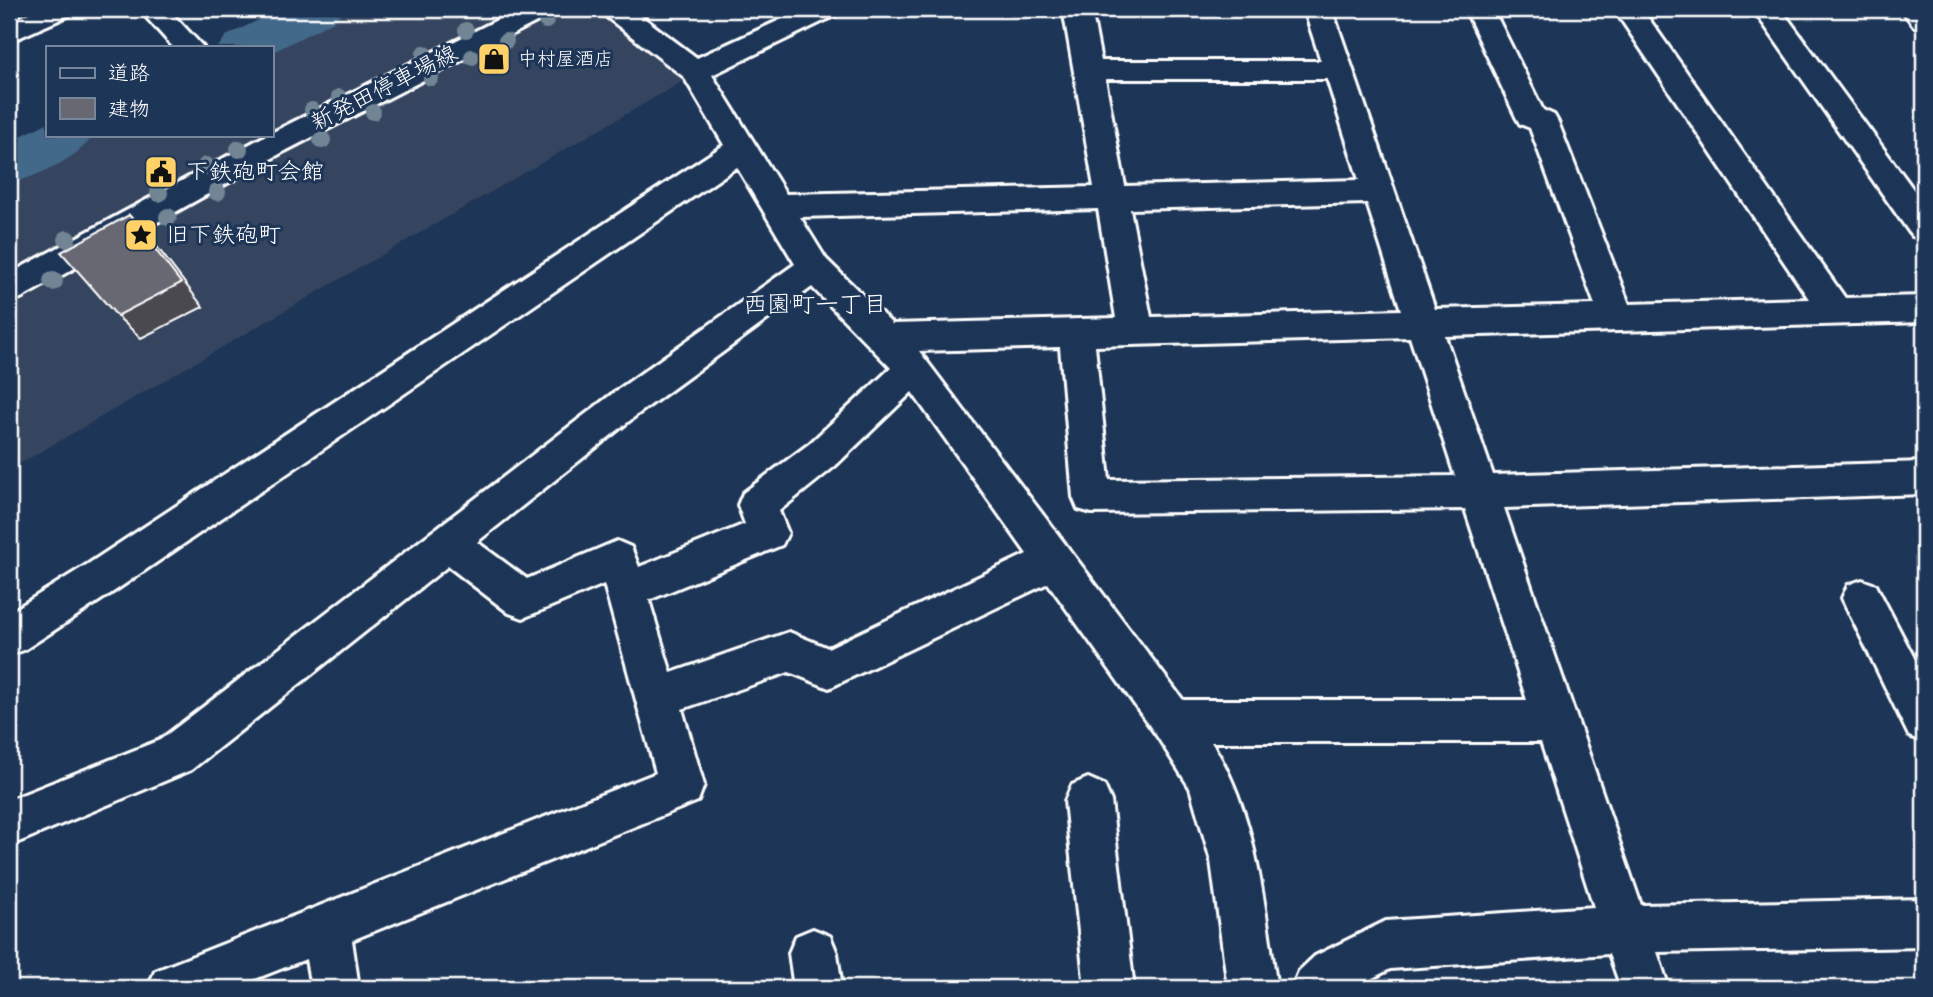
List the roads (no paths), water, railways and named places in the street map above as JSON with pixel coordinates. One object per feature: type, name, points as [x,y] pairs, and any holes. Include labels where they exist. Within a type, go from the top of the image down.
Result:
[{"type":"street","points":[[9,33],[60,9]]},
{"type":"street","points":[[153,9],[188,46]]},
{"type":"street","name":"新発田停車場線","points":[[9,289],[270,139],[540,9]]},
{"type":"street","points":[[614,9],[695,71],[814,268],[914,368],[1172,721],[1209,778],[1234,861],[1252,988]]},
{"type":"street","points":[[695,71],[826,9]]},
{"type":"street","points":[[1077,9],[1136,331]]},
{"type":"street","points":[[1318,9],[1646,988]]},
{"type":"street","points":[[1479,9],[1531,117],[1543,122],[1617,317]]},
{"type":"street","points":[[1628,9],[1835,311]]},
{"type":"street","points":[[1766,9],[1924,228]]},
{"type":"street","points":[[1915,9],[1924,20]]},
{"type":"street","points":[[1088,70],[1338,70]]},
{"type":"street","points":[[9,636],[102,577],[741,149]]},
{"type":"street","points":[[778,206],[1378,191]]},
{"type":"street","points":[[9,823],[175,755],[625,404],[814,268]]},
{"type":"street","points":[[886,338],[1924,309]]},
{"type":"street","points":[[1076,333],[1092,497],[1479,492],[1924,478]]},
{"type":"street","points":[[626,591],[768,533],[757,505],[822,455],[914,368]]},
{"type":"street","points":[[172,988],[682,785],[659,697],[617,559],[523,600],[447,542]]},
{"type":"street","points":[[659,697],[789,652],[829,668],[1055,559]]},
{"type":"street","points":[[1862,598],[1924,721]]},
{"type":"street","points":[[1172,721],[1556,721]]},
{"type":"street","points":[[1088,801],[1110,988]]},
{"type":"street","points":[[1316,988],[1332,974],[1386,945],[1626,929],[1924,923]]},
{"type":"street","points":[[326,927],[335,988]]},
{"type":"waterway","points":[[245,46],[319,9]]},
{"type":"waterway","points":[[9,165],[65,136]]},
{"type":"place","name":"中村屋酒店","points":[[494,59]]},
{"type":"place","name":"下鉄砲町会館","points":[[161,172]]},
{"type":"place","name":"旧下鉄砲町","points":[[141,235]]},
{"type":"district","name":"西園町一丁目","points":[[815,304]]}]
